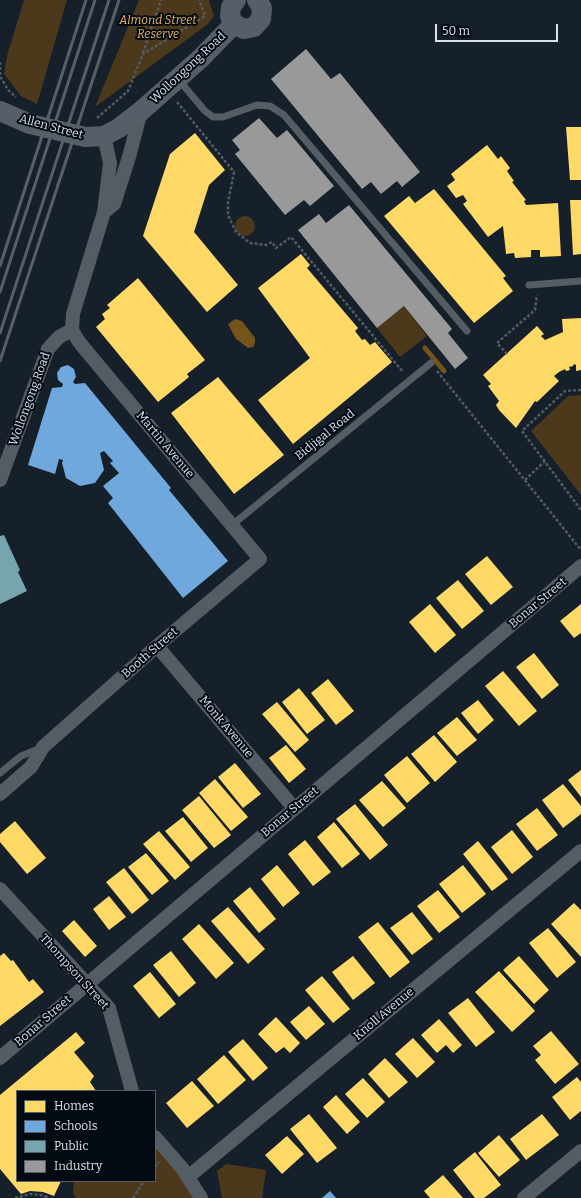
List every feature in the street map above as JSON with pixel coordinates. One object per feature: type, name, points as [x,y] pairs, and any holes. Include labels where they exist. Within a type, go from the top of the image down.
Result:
[{"type":"street","points":[[236,0],[230,11],[234,24],[239,27],[250,29],[258,24],[263,14],[261,1]]},
{"type":"street","name":"Wollongong Road","points":[[0,480],[48,350],[59,337],[72,330],[73,314],[104,212],[110,164],[97,129],[119,128],[172,84],[234,24]]},
{"type":"street","name":"Allen Street","points":[[0,111],[30,124],[85,138],[97,129]]},
{"type":"street","name":"Wollongong Road","points":[[104,212],[114,204],[129,157],[141,111]]},
{"type":"street","name":"Martin Avenue","points":[[72,330],[79,342],[260,560]]},
{"type":"street","name":"Booth Street","points":[[0,794],[31,766],[43,747],[157,646],[260,560]]},
{"type":"street","name":"Bonar Street","points":[[0,1058],[581,566]]},
{"type":"street","name":"Monk Avenue","points":[[157,646],[294,808]]},
{"type":"street","name":"Knoll Avenue","points":[[188,1177],[581,851]]},
{"type":"street","name":"Thompson Street","points":[[0,889],[86,985],[109,1008],[132,1090]]},
{"type":"street","points":[[156,1137],[188,1177],[201,1198]]},
{"type":"street","points":[[524,1198],[581,1151]]},
{"type":"lane","points":[[172,84],[213,117],[223,117],[257,105],[270,106],[284,114],[467,331]]},
{"type":"lane","points":[[529,285],[581,281]]},
{"type":"lane","name":"Bidjigal Road","points":[[232,525],[431,363]]},
{"type":"lane","name":"Booth Street","points":[[0,773],[21,756],[43,747]]},
{"type":"path","points":[[97,129],[128,91],[143,54],[161,0]]},
{"type":"path","points":[[143,54],[205,16],[199,0]]},
{"type":"path","points":[[0,62],[0,76],[8,90],[18,99]]},
{"type":"path","points":[[172,84],[234,172],[228,202],[228,215],[236,232],[250,243],[266,245],[272,242],[276,248],[291,237],[410,380]]},
{"type":"path","points":[[507,354],[498,343],[535,310],[538,284]]},
{"type":"path","points":[[431,363],[581,550]]},
{"type":"path","points":[[581,390],[565,391],[522,431],[581,510]]},
{"type":"path","points":[[525,480],[545,461]]},
{"type":"path","points":[[133,1198],[143,1182]]},
{"type":"path","points":[[15,1198],[30,1194],[41,1195],[47,1198]]},
{"type":"green space","points":[[24,0],[67,0],[37,104],[21,96],[4,74],[7,56]]},
{"type":"green space","name":"Almond Street Reserve","points":[[139,0],[209,0],[214,16],[208,24],[95,107]]},
{"type":"green space","points":[[241,216],[249,216],[255,222],[255,230],[249,236],[241,236],[235,230],[235,222]]},
{"type":"green space","points":[[404,306],[427,336],[400,357],[377,328]]},
{"type":"green space","points":[[581,395],[581,495],[531,431],[568,396]]},
{"type":"green space","points":[[156,1138],[201,1198],[76,1198],[73,1193],[74,1182],[156,1182]]},
{"type":"green space","points":[[226,1164],[266,1170],[262,1198],[222,1198],[217,1171]]},
{"type":"shaded area","points":[[235,319],[242,321],[255,338],[253,347],[248,348],[236,339],[228,324]]},
{"type":"building: Homes","points":[[566,127],[581,127],[581,180],[570,180]]},
{"type":"building: Homes","points":[[195,133],[225,170],[209,185],[194,232],[238,285],[207,312],[143,236],[170,154]]},
{"type":"building: Homes","points":[[487,145],[498,159],[501,156],[510,168],[507,171],[514,181],[512,182],[526,200],[524,201],[526,205],[558,203],[561,256],[540,257],[540,250],[531,250],[531,257],[515,258],[514,253],[506,254],[503,226],[488,237],[463,204],[467,201],[463,195],[456,198],[447,186],[455,180],[451,174]]},
{"type":"building: Homes","points":[[434,189],[506,276],[503,278],[513,291],[474,323],[384,216],[409,196],[415,203]]},
{"type":"building: Homes","points":[[570,200],[581,200],[581,254],[573,255]]},
{"type":"building: Homes","points":[[301,254],[310,265],[307,268],[358,328],[355,331],[362,340],[365,339],[370,345],[375,342],[392,362],[293,444],[258,400],[310,358],[258,288]]},
{"type":"building: Homes","points":[[138,278],[205,360],[187,374],[189,377],[158,402],[96,327],[105,319],[102,314],[110,308],[107,305]]},
{"type":"building: Homes","points":[[581,318],[581,370],[576,371],[576,365],[574,364],[573,366],[569,367],[570,370],[566,371],[565,369],[554,376],[559,381],[537,402],[535,401],[516,428],[499,410],[496,405],[499,401],[488,386],[491,384],[483,375],[537,326],[544,334],[541,336],[545,340],[563,332],[562,319]]},
{"type":"building: Homes","points":[[218,377],[284,455],[234,494],[171,413]]},
{"type":"building: Homes","points":[[487,556],[513,587],[491,605],[465,574]]},
{"type":"building: Homes","points":[[458,580],[484,611],[462,629],[436,598]]},
{"type":"building: Homes","points":[[430,604],[456,635],[435,653],[409,622]]},
{"type":"building: Homes","points":[[581,604],[581,633],[574,638],[560,621]]},
{"type":"building: Homes","points":[[534,653],[559,685],[542,699],[516,667]]},
{"type":"building: Homes","points":[[503,671],[537,711],[519,726],[485,686]]},
{"type":"building: Homes","points":[[328,679],[354,711],[336,725],[311,693]]},
{"type":"building: Homes","points":[[299,688],[325,720],[307,734],[282,702]]},
{"type":"building: Homes","points":[[478,700],[494,720],[478,734],[461,713]]},
{"type":"building: Homes","points":[[277,702],[309,740],[295,752],[262,714]]},
{"type":"building: Homes","points":[[457,717],[477,740],[457,756],[437,733]]},
{"type":"building: Homes","points":[[434,735],[457,762],[435,782],[411,754]]},
{"type":"building: Homes","points":[[286,745],[306,769],[289,783],[269,758]]},
{"type":"building: Homes","points":[[407,756],[430,783],[407,803],[384,775]]},
{"type":"building: Homes","points":[[235,763],[261,794],[243,808],[218,777]]},
{"type":"building: Homes","points":[[581,770],[581,797],[568,780]]},
{"type":"building: Homes","points":[[215,779],[248,817],[231,831],[199,793]]},
{"type":"building: Homes","points":[[382,781],[406,808],[383,827],[359,800]]},
{"type":"building: Homes","points":[[563,784],[581,806],[581,814],[563,828],[542,800]]},
{"type":"building: Homes","points":[[199,796],[231,835],[214,848],[182,810]]},
{"type":"building: Homes","points":[[355,804],[388,845],[370,860],[336,819]]},
{"type":"building: Homes","points":[[537,808],[558,835],[537,851],[516,824]]},
{"type":"building: Homes","points":[[183,817],[208,848],[191,862],[165,831]]},
{"type":"building: Homes","points":[[15,821],[46,858],[27,874],[0,842],[0,834]]},
{"type":"building: Homes","points":[[334,822],[360,854],[342,868],[317,837]]},
{"type":"building: Homes","points":[[512,830],[533,857],[512,874],[491,847]]},
{"type":"building: Homes","points":[[159,831],[190,867],[175,880],[143,844]]},
{"type":"building: Homes","points":[[305,840],[331,872],[313,886],[288,854]]},
{"type":"building: Homes","points":[[478,841],[508,879],[492,891],[463,854]]},
{"type":"building: Homes","points":[[146,853],[169,881],[152,895],[128,867]]},
{"type":"building: Homes","points":[[277,865],[300,893],[283,907],[261,879]]},
{"type":"building: Homes","points":[[463,865],[486,894],[462,913],[439,884]]},
{"type":"building: Homes","points":[[124,868],[149,900],[132,914],[106,882]]},
{"type":"building: Homes","points":[[250,887],[276,919],[259,933],[233,901]]},
{"type":"building: Homes","points":[[438,890],[460,917],[439,933],[417,906]]},
{"type":"building: Homes","points":[[109,896],[126,917],[109,930],[93,909]]},
{"type":"building: Homes","points":[[574,903],[581,910],[581,957],[551,924]]},
{"type":"building: Homes","points":[[228,907],[265,949],[248,964],[211,921]]},
{"type":"building: Homes","points":[[412,912],[433,939],[412,955],[390,928]]},
{"type":"building: Homes","points":[[74,920],[97,946],[85,957],[62,931]]},
{"type":"building: Homes","points":[[378,922],[410,962],[390,978],[358,937]]},
{"type":"building: Homes","points":[[199,924],[234,963],[216,979],[182,939]]},
{"type":"building: Homes","points":[[548,928],[576,962],[557,978],[529,943]]},
{"type":"building: Homes","points":[[171,951],[196,983],[179,997],[153,965]]},
{"type":"building: Homes","points":[[4,953],[11,961],[13,960],[29,982],[33,979],[44,992],[0,1026],[0,956]]},
{"type":"building: Homes","points":[[353,956],[375,983],[353,1000],[332,972]]},
{"type":"building: Homes","points":[[519,956],[549,990],[534,1004],[503,970]]},
{"type":"building: Homes","points":[[499,971],[535,1011],[512,1032],[475,992]]},
{"type":"building: Homes","points":[[150,972],[176,1004],[159,1018],[133,986]]},
{"type":"building: Homes","points":[[322,976],[350,1009],[333,1023],[305,990]]},
{"type":"building: Homes","points":[[468,998],[495,1032],[476,1047],[448,1013]]},
{"type":"building: Homes","points":[[309,1006],[325,1024],[306,1040],[290,1022]]},
{"type":"building: Homes","points":[[276,1017],[300,1043],[290,1053],[284,1047],[276,1053],[258,1034]]},
{"type":"building: Homes","points":[[439,1019],[462,1045],[453,1053],[446,1045],[437,1053],[421,1035]]},
{"type":"building: Homes","points":[[551,1031],[579,1064],[555,1084],[535,1060],[541,1055],[533,1046]]},
{"type":"building: Homes","points":[[76,1032],[85,1043],[74,1052],[94,1076],[90,1082],[95,1090],[16,1090],[16,1182],[61,1182],[54,1196],[43,1192],[30,1191],[21,1194],[0,1169],[0,1095]]},
{"type":"building: Homes","points":[[413,1038],[435,1062],[417,1078],[395,1054]]},
{"type":"building: Homes","points":[[243,1039],[268,1068],[253,1081],[228,1052]]},
{"type":"building: Homes","points":[[224,1055],[246,1080],[218,1104],[197,1079]]},
{"type":"building: Homes","points":[[385,1058],[408,1082],[389,1098],[368,1074]]},
{"type":"building: Homes","points":[[577,1077],[581,1082],[581,1111],[570,1120],[552,1097]]},
{"type":"building: Homes","points":[[363,1078],[385,1102],[367,1118],[345,1094]]},
{"type":"building: Homes","points":[[192,1081],[214,1106],[187,1128],[166,1103]]},
{"type":"building: Homes","points":[[336,1095],[360,1122],[347,1134],[323,1107]]},
{"type":"building: Homes","points":[[309,1114],[337,1148],[317,1163],[290,1129]]},
{"type":"building: Homes","points":[[542,1114],[559,1135],[526,1160],[510,1139]]},
{"type":"building: Homes","points":[[499,1135],[520,1160],[499,1177],[478,1153]]},
{"type":"building: Homes","points":[[287,1136],[304,1154],[282,1174],[265,1155]]},
{"type":"building: Homes","points":[[475,1152],[501,1185],[484,1198],[475,1198],[453,1170]]},
{"type":"building: Homes","points":[[443,1175],[463,1198],[430,1198],[424,1191]]},
{"type":"building: Schools","points":[[68,365],[74,369],[76,377],[73,382],[75,384],[85,383],[171,488],[169,490],[228,561],[183,598],[108,503],[113,498],[103,486],[119,473],[110,463],[113,461],[104,451],[100,453],[104,470],[95,483],[80,486],[66,478],[62,463],[63,460],[59,459],[55,474],[28,465],[52,388],[62,387],[63,384],[58,380],[57,373],[61,367]]},
{"type":"building: Schools","points":[[330,1191],[336,1198],[322,1198]]},
{"type":"building: Public","points":[[4,535],[20,570],[18,572],[27,591],[0,604],[0,536]]},
{"type":"building: Industry","points":[[306,49],[331,79],[340,73],[420,172],[402,187],[397,181],[381,194],[371,182],[362,189],[271,79]]},
{"type":"building: Industry","points":[[259,118],[277,138],[287,130],[334,186],[310,206],[304,200],[285,215],[235,154],[240,150],[232,140]]},
{"type":"building: Industry","points":[[349,205],[452,329],[448,333],[468,358],[455,369],[404,306],[377,328],[298,230],[319,214],[326,223]]},
{"type":"waterway","points":[[425,348],[444,371]]},
{"type":"railway","points":[[0,266],[86,0]]},
{"type":"railway","points":[[0,292],[95,0]]},
{"type":"railway","points":[[0,333],[109,0]]},
{"type":"railway","points":[[0,361],[119,0]]}]
